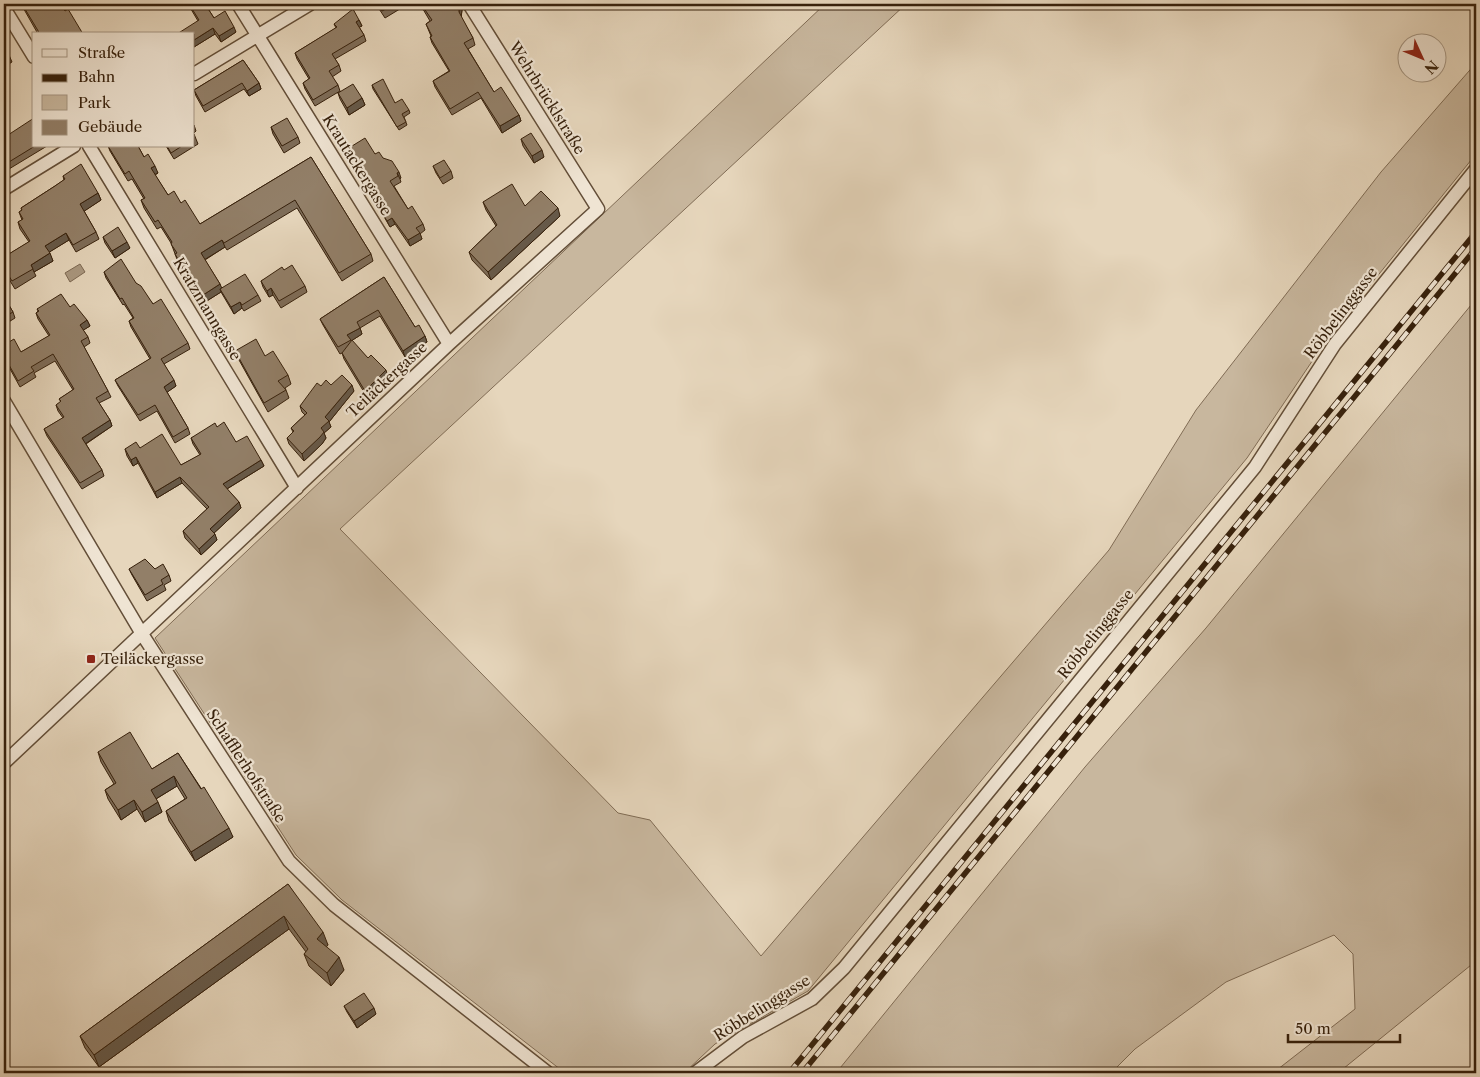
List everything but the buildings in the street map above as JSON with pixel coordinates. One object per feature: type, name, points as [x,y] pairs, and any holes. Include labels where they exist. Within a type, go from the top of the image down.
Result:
[{"type":"street","name":"Krautackergasse","points":[[238,4],[449,344]]},
{"type":"street","points":[[195,73],[310,4]]},
{"type":"street","name":"Wehrbrücklstraße","points":[[469,4],[598,209]]},
{"type":"street","points":[[4,8],[32,54]]},
{"type":"street","points":[[4,189],[71,148]]},
{"type":"street","name":"Kratzmanngasse","points":[[90,148],[297,488]]},
{"type":"street","name":"Röbbelinggasse","points":[[695,1073],[743,1036],[812,999],[844,968],[1255,466],[1334,344],[1476,169]]},
{"type":"street","name":"Teiläckergasse","points":[[4,762],[449,344],[598,209]]},
{"type":"street","name":"Schafflerhofstraße","points":[[4,401],[142,634],[289,861],[334,905],[548,1073]]},
{"type":"green space","points":[[825,4],[906,4],[340,529],[618,813],[650,820],[761,956],[1109,550],[1196,410],[1381,172],[1476,63],[1476,154],[1329,336],[1247,458],[808,991],[715,1044],[684,1073],[565,1073],[342,900],[296,855],[155,638]]},
{"type":"green space","points":[[1476,299],[1476,961],[1338,1073],[1273,1073],[1355,1009],[1353,954],[1334,935],[1226,982],[1135,1049],[1111,1073],[836,1073],[1085,767],[1206,628]]},
{"type":"shaded area","points":[[80,264],[85,272],[70,282],[65,273]]},
{"type":"railway","points":[[789,1073],[1476,232]]},
{"type":"railway","points":[[802,1073],[1476,248]]},
{"type":"place","name":"Teiläckergasse","points":[[91,659]]}]
